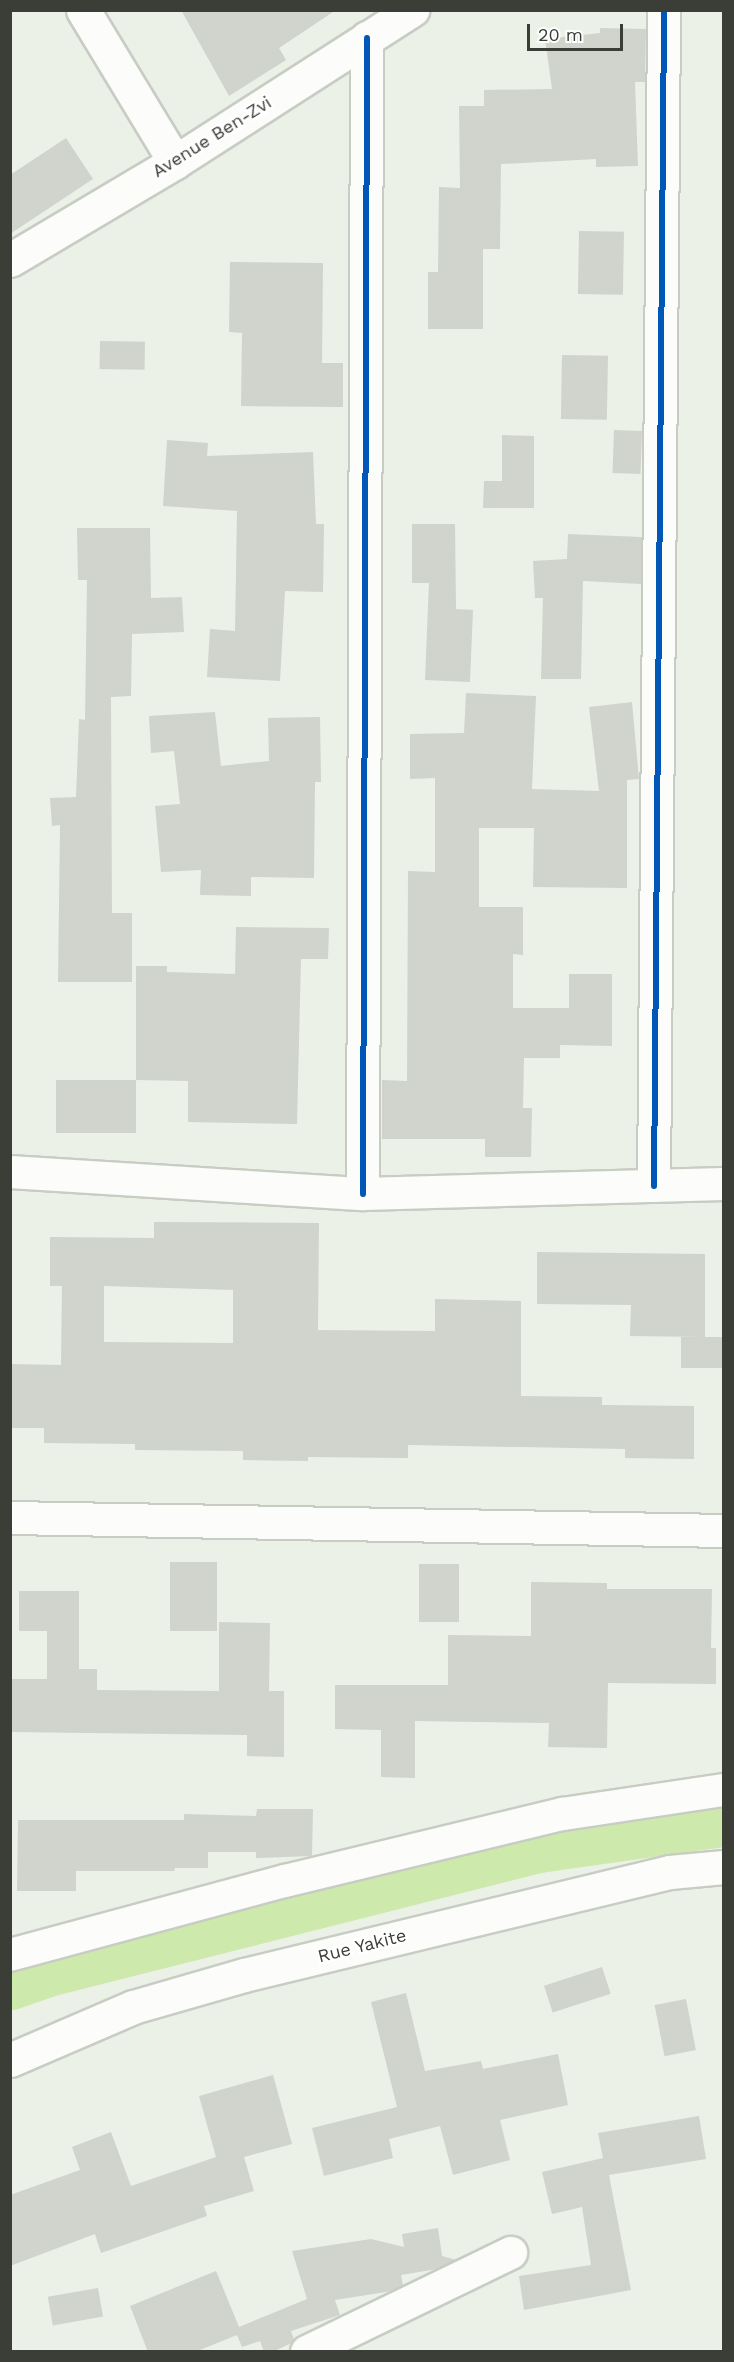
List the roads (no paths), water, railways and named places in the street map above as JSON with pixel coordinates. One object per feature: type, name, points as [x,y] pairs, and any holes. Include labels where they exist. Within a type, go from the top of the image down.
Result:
[{"type":"main road","points":[[82,10],[175,162]]},
{"type":"main road","name":"Avenue Ben-Zvi","points":[[10,260],[175,162],[412,10]]},
{"type":"main road","name":"Rue Yakite","points":[[10,2060],[133,2007],[244,1975],[670,1872],[723,1867]]},
{"type":"street","points":[[654,1186],[664,10]]},
{"type":"street","points":[[363,1194],[367,38]]},
{"type":"street","points":[[10,1172],[363,1194],[723,1184]]},
{"type":"street","points":[[10,1518],[723,1531]]},
{"type":"street","points":[[10,1955],[285,1881],[552,1817],[723,1790]]},
{"type":"street","points":[[307,2352],[511,2253]]},
{"type":"waterway","points":[[10,1981],[44,1969],[538,1844],[724,1818]]}]
